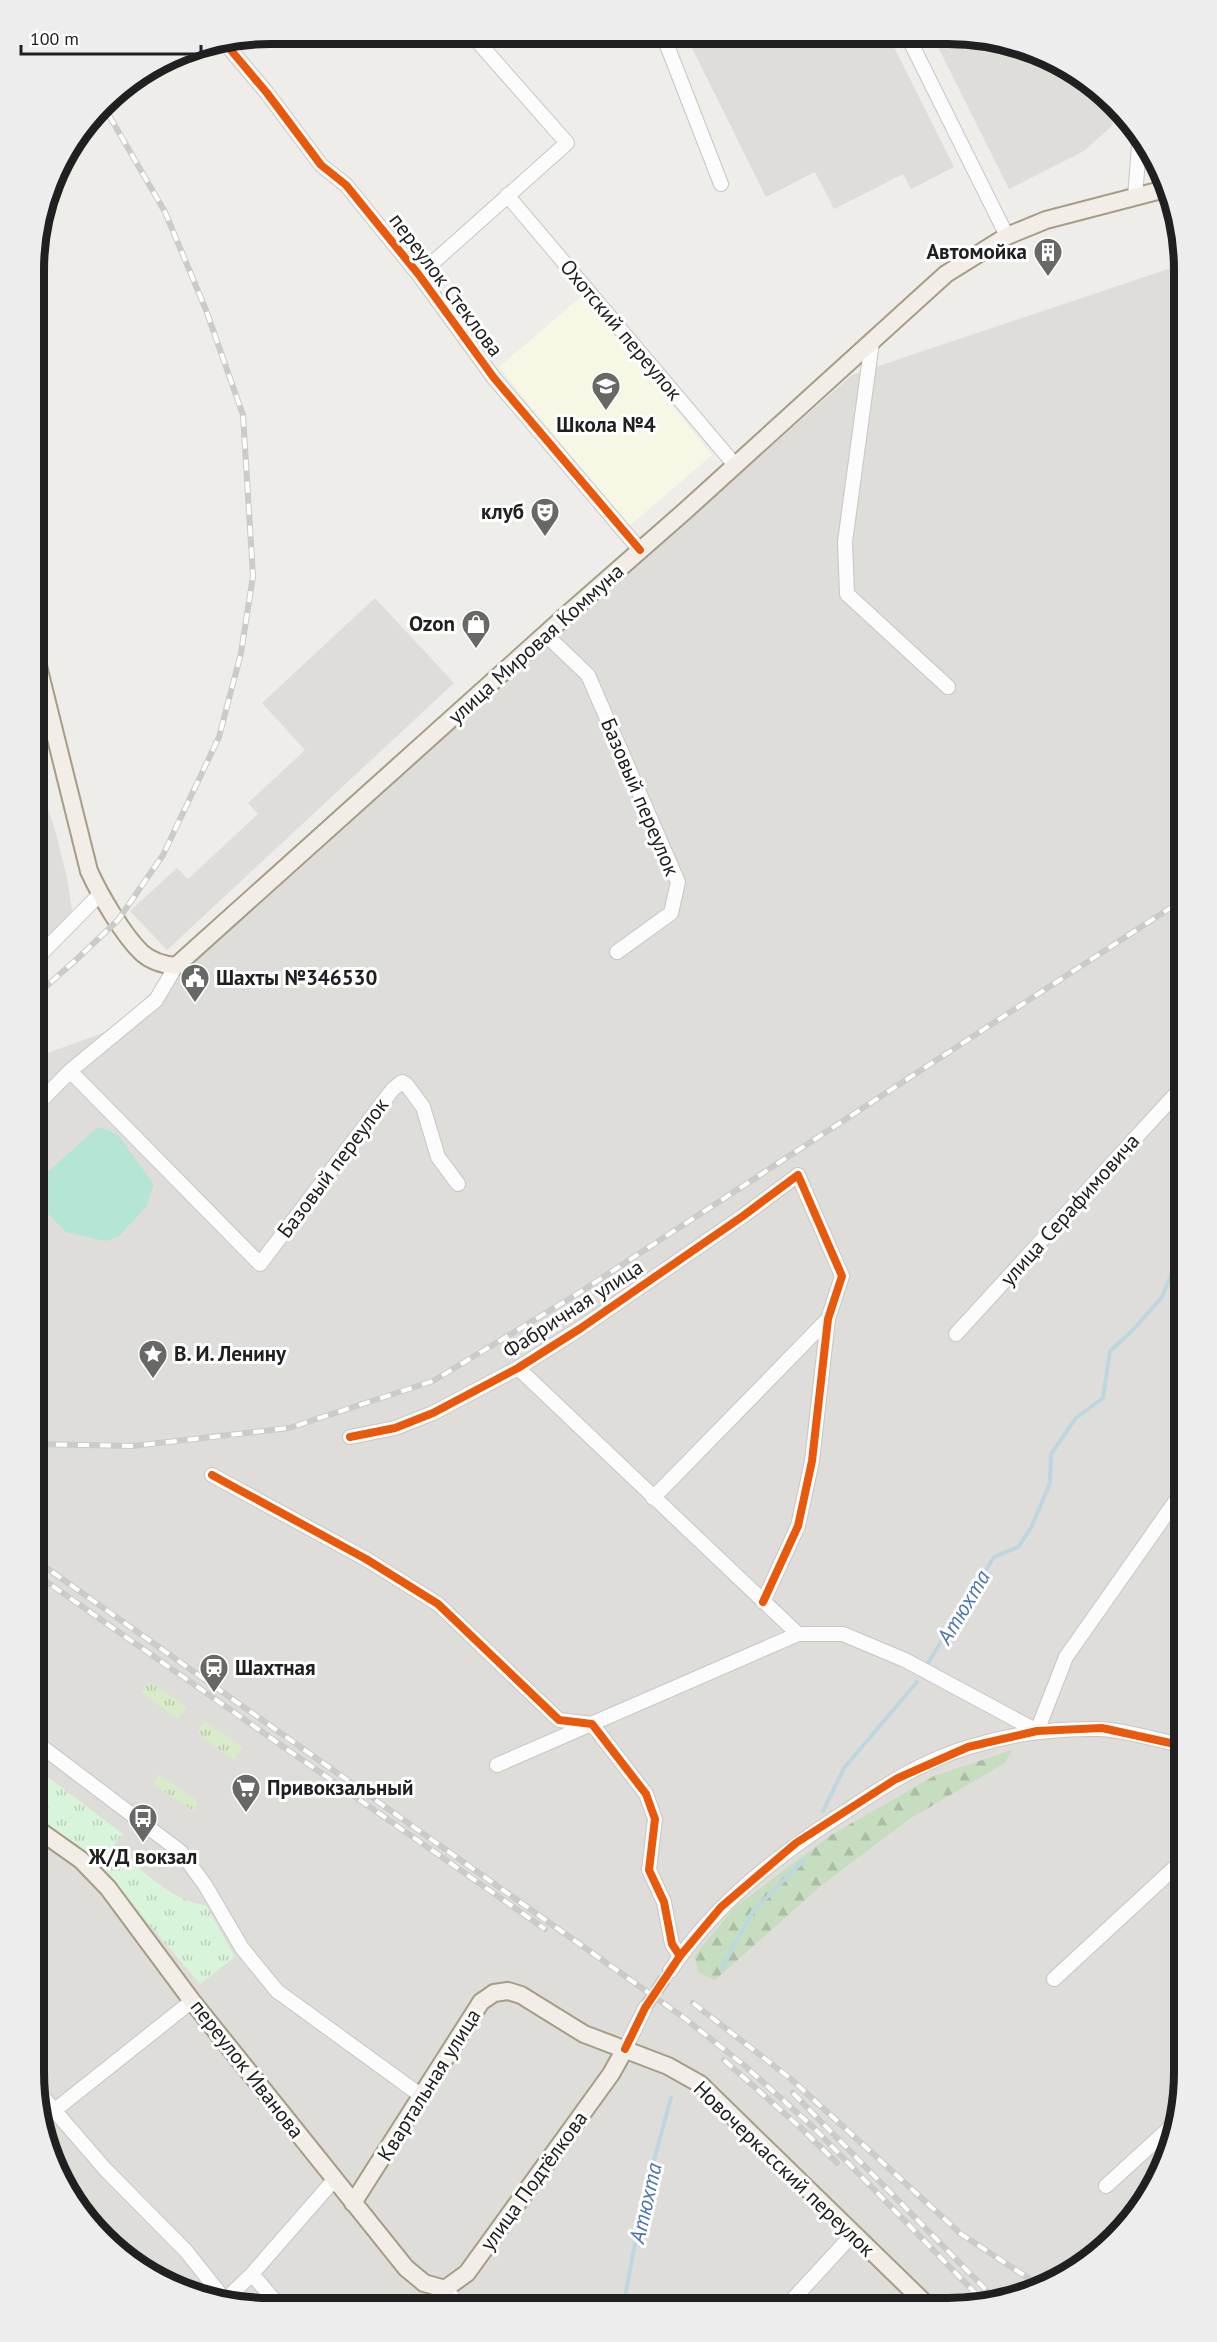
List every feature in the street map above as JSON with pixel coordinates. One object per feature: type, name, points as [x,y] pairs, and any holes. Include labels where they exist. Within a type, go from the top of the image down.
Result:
[{"type":"main road","name":"улица Мировая Коммуна","points":[[177,966],[946,274],[1007,236],[1046,220],[1159,191]]},
{"type":"main road","points":[[44,707],[89,871],[100,894],[143,954],[163,964],[177,966]]},
{"type":"main road","name":"переулок Иванова","points":[[44,1834],[81,1860],[108,1888],[192,2001],[406,2268],[424,2283],[445,2289]]},
{"type":"main road","name":"Квартальная улица","points":[[353,2203],[423,2097],[481,2002],[494,1993],[507,1991],[521,1995]]},
{"type":"main road","name":"Новочеркасский переулок","points":[[521,1995],[584,2034],[668,2066],[700,2084],[920,2298]]},
{"type":"main road","name":"улица Подтёлкова","points":[[445,2289],[467,2274],[611,2074],[625,2049]]},
{"type":"street","points":[[419,275],[567,143],[479,43]]},
{"type":"street","points":[[666,43],[721,184]]},
{"type":"street","points":[[911,43],[1007,236]]},
{"type":"street","name":"переулок Стеклова","points":[[228,47],[267,93],[321,165],[346,185],[419,275],[494,378],[640,550]]},
{"type":"street","points":[[1135,197],[1139,150]]},
{"type":"street","name":"Охотский переулок","points":[[507,195],[735,465]]},
{"type":"street","points":[[872,342],[845,542],[847,594],[948,687]]},
{"type":"street","name":"Базовый переулок","points":[[546,635],[588,675],[678,882],[671,913],[618,952]]},
{"type":"street","points":[[44,951],[100,894]]},
{"type":"street","name":"улица Мировая Коммуна","points":[[44,1098],[70,1071],[156,1000],[177,966]]},
{"type":"street","name":"Базовый переулок","points":[[70,1071],[260,1264],[393,1089],[402,1082],[423,1107],[438,1157],[458,1184]]},
{"type":"street","name":"улица Серафимовича","points":[[956,1334],[1174,1096]]},
{"type":"street","name":"Фабричная улица","points":[[350,1437],[395,1428],[424,1417],[518,1368],[619,1302],[798,1175],[842,1276],[828,1319]]},
{"type":"street","points":[[654,1498],[828,1319]]},
{"type":"street","points":[[763,1602],[798,1526],[812,1461],[828,1319]]},
{"type":"street","points":[[518,1368],[798,1634]]},
{"type":"street","points":[[212,1475],[366,1559],[438,1604],[559,1720],[592,1724],[646,1794],[655,1819],[649,1870],[664,1902],[672,1944],[680,1956]]},
{"type":"street","points":[[1037,1731],[1066,1657],[1174,1503]]},
{"type":"street","points":[[497,1765],[798,1634],[843,1634],[905,1659],[1037,1731]]},
{"type":"street","points":[[670,1971],[721,1907],[759,1873],[796,1843],[896,1779],[968,1747],[1037,1731],[1102,1728],[1174,1744]]},
{"type":"street","points":[[44,1748],[181,1852],[205,1885],[242,1948],[277,1991],[423,2097]]},
{"type":"street","points":[[1054,1979],[1174,1868]]},
{"type":"street","points":[[55,2110],[192,2001]]},
{"type":"street","points":[[625,2049],[645,2008]]},
{"type":"street","points":[[45,2099],[105,2169],[186,2251],[216,2292]]},
{"type":"street","points":[[1106,2186],[1166,2131]]},
{"type":"street","points":[[230,2295],[252,2274],[334,2180]]},
{"type":"street","points":[[793,2298],[853,2234]]},
{"type":"street","points":[[252,2274],[272,2298]]},
{"type":"street","points":[[442,2298],[445,2289]]},
{"type":"street","name":"переулок Иванова","points":[[445,2289],[454,2298]]},
{"type":"shaded area","points":[[689,43],[892,43],[954,167],[911,189],[903,174],[834,209],[815,172],[766,197]]},
{"type":"shaded area","points":[[936,43],[977,45],[1020,55],[1061,74],[1085,90],[1111,114],[1113,125],[1084,151],[1009,189]]},
{"type":"shaded area","points":[[1174,267],[1174,2072],[1172,2102],[1162,2145],[1143,2185],[1127,2210],[1085,2252],[1061,2268],[1020,2287],[977,2297],[255,2298],[240,2297],[197,2287],[156,2268],[132,2252],[90,2210],[67,2172],[55,2145],[45,2102],[44,1054],[108,1031],[852,375]]},
{"type":"shaded area","name":"Школа №4","points":[[583,295],[712,455],[628,527],[499,367]]},
{"type":"shaded area","points":[[375,598],[454,683],[167,950],[130,911],[177,868],[188,879],[258,814],[248,803],[305,750],[262,703]]},
{"type":"shaded area","points":[[47,806],[56,833],[67,878],[73,917],[44,940],[44,807]]},
{"type":"green space","points":[[98,1127],[119,1136],[154,1185],[146,1207],[118,1237],[105,1241],[66,1232],[44,1209],[44,1175]]},
{"type":"green space","points":[[149,1681],[187,1707],[178,1719],[141,1693]]},
{"type":"green space","points":[[205,1721],[243,1748],[234,1760],[197,1733]]},
{"type":"green space","points":[[1012,1750],[1005,1763],[911,1818],[822,1885],[715,1980],[699,1973],[694,1956],[735,1907],[831,1835],[934,1776]]},
{"type":"green space","points":[[44,1774],[123,1834],[114,1845],[156,1882],[180,1897],[206,1905],[235,1957],[200,1984],[93,1858],[44,1824]]},
{"type":"green space","points":[[159,1775],[194,1798],[197,1803],[194,1811],[153,1784]]},
{"type":"waterway","name":"Атюхта","points":[[928,1663],[994,1557],[1018,1547],[1031,1528],[1050,1483],[1051,1454],[1076,1418],[1103,1398],[1110,1351],[1132,1331],[1162,1297],[1174,1272]]},
{"type":"waterway","name":"Атюхта","points":[[823,1811],[844,1768],[917,1682]]},
{"type":"waterway","name":"Атюхта","points":[[721,1969],[753,1911],[803,1861]]},
{"type":"waterway","name":"Атюхта","points":[[625,2298],[643,2200],[671,2098]]},
{"type":"tunnel","points":[[645,2008],[670,1971]]},
{"type":"railway","points":[[44,988],[118,920],[163,855],[219,737],[241,653],[253,576],[243,415],[206,310],[165,212],[107,113]]},
{"type":"railway","points":[[44,1444],[133,1446],[289,1428],[433,1381],[574,1296],[1174,906]]},
{"type":"railway","points":[[44,1566],[683,2017],[745,2066],[813,2127],[979,2297]]},
{"type":"railway","points":[[44,1580],[545,1929]]},
{"type":"railway","points":[[693,2003],[791,2079],[961,2234],[1033,2281]]},
{"type":"railway","points":[[724,2060],[837,2163]]},
{"type":"railway","points":[[793,2093],[990,2294]]},
{"type":"cycle path","points":[[228,47],[267,93],[321,165],[346,185],[419,275],[494,378],[640,550]]},
{"type":"cycle path","points":[[350,1437],[395,1428],[433,1413],[518,1368],[581,1328],[743,1216],[798,1175],[842,1276],[828,1319],[812,1461],[798,1526],[763,1602]]},
{"type":"cycle path","points":[[212,1475],[366,1559],[438,1604],[559,1720],[592,1724],[646,1794],[655,1819],[649,1870],[664,1902],[672,1944],[680,1956]]},
{"type":"cycle path","points":[[625,2049],[645,2008],[680,1956],[721,1907],[796,1843],[896,1779],[968,1747],[1037,1731],[1102,1728],[1174,1744]]},
{"type":"place","name":"Автомойка","points":[[1048,278]]},
{"type":"place","name":"Школа №4","points":[[606,412]]},
{"type":"place","name":"клуб","points":[[545,538]]},
{"type":"place","name":"Ozon","points":[[476,650]]},
{"type":"place","name":"Шахты №346530","points":[[195,1004]]},
{"type":"place","name":"В. И. Ленину","points":[[153,1380]]},
{"type":"place","name":"Шахтная","points":[[214,1694]]},
{"type":"place","name":"Привокзальный","points":[[246,1814]]},
{"type":"place","name":"Ж/Д вокзал","points":[[143,1844]]}]
